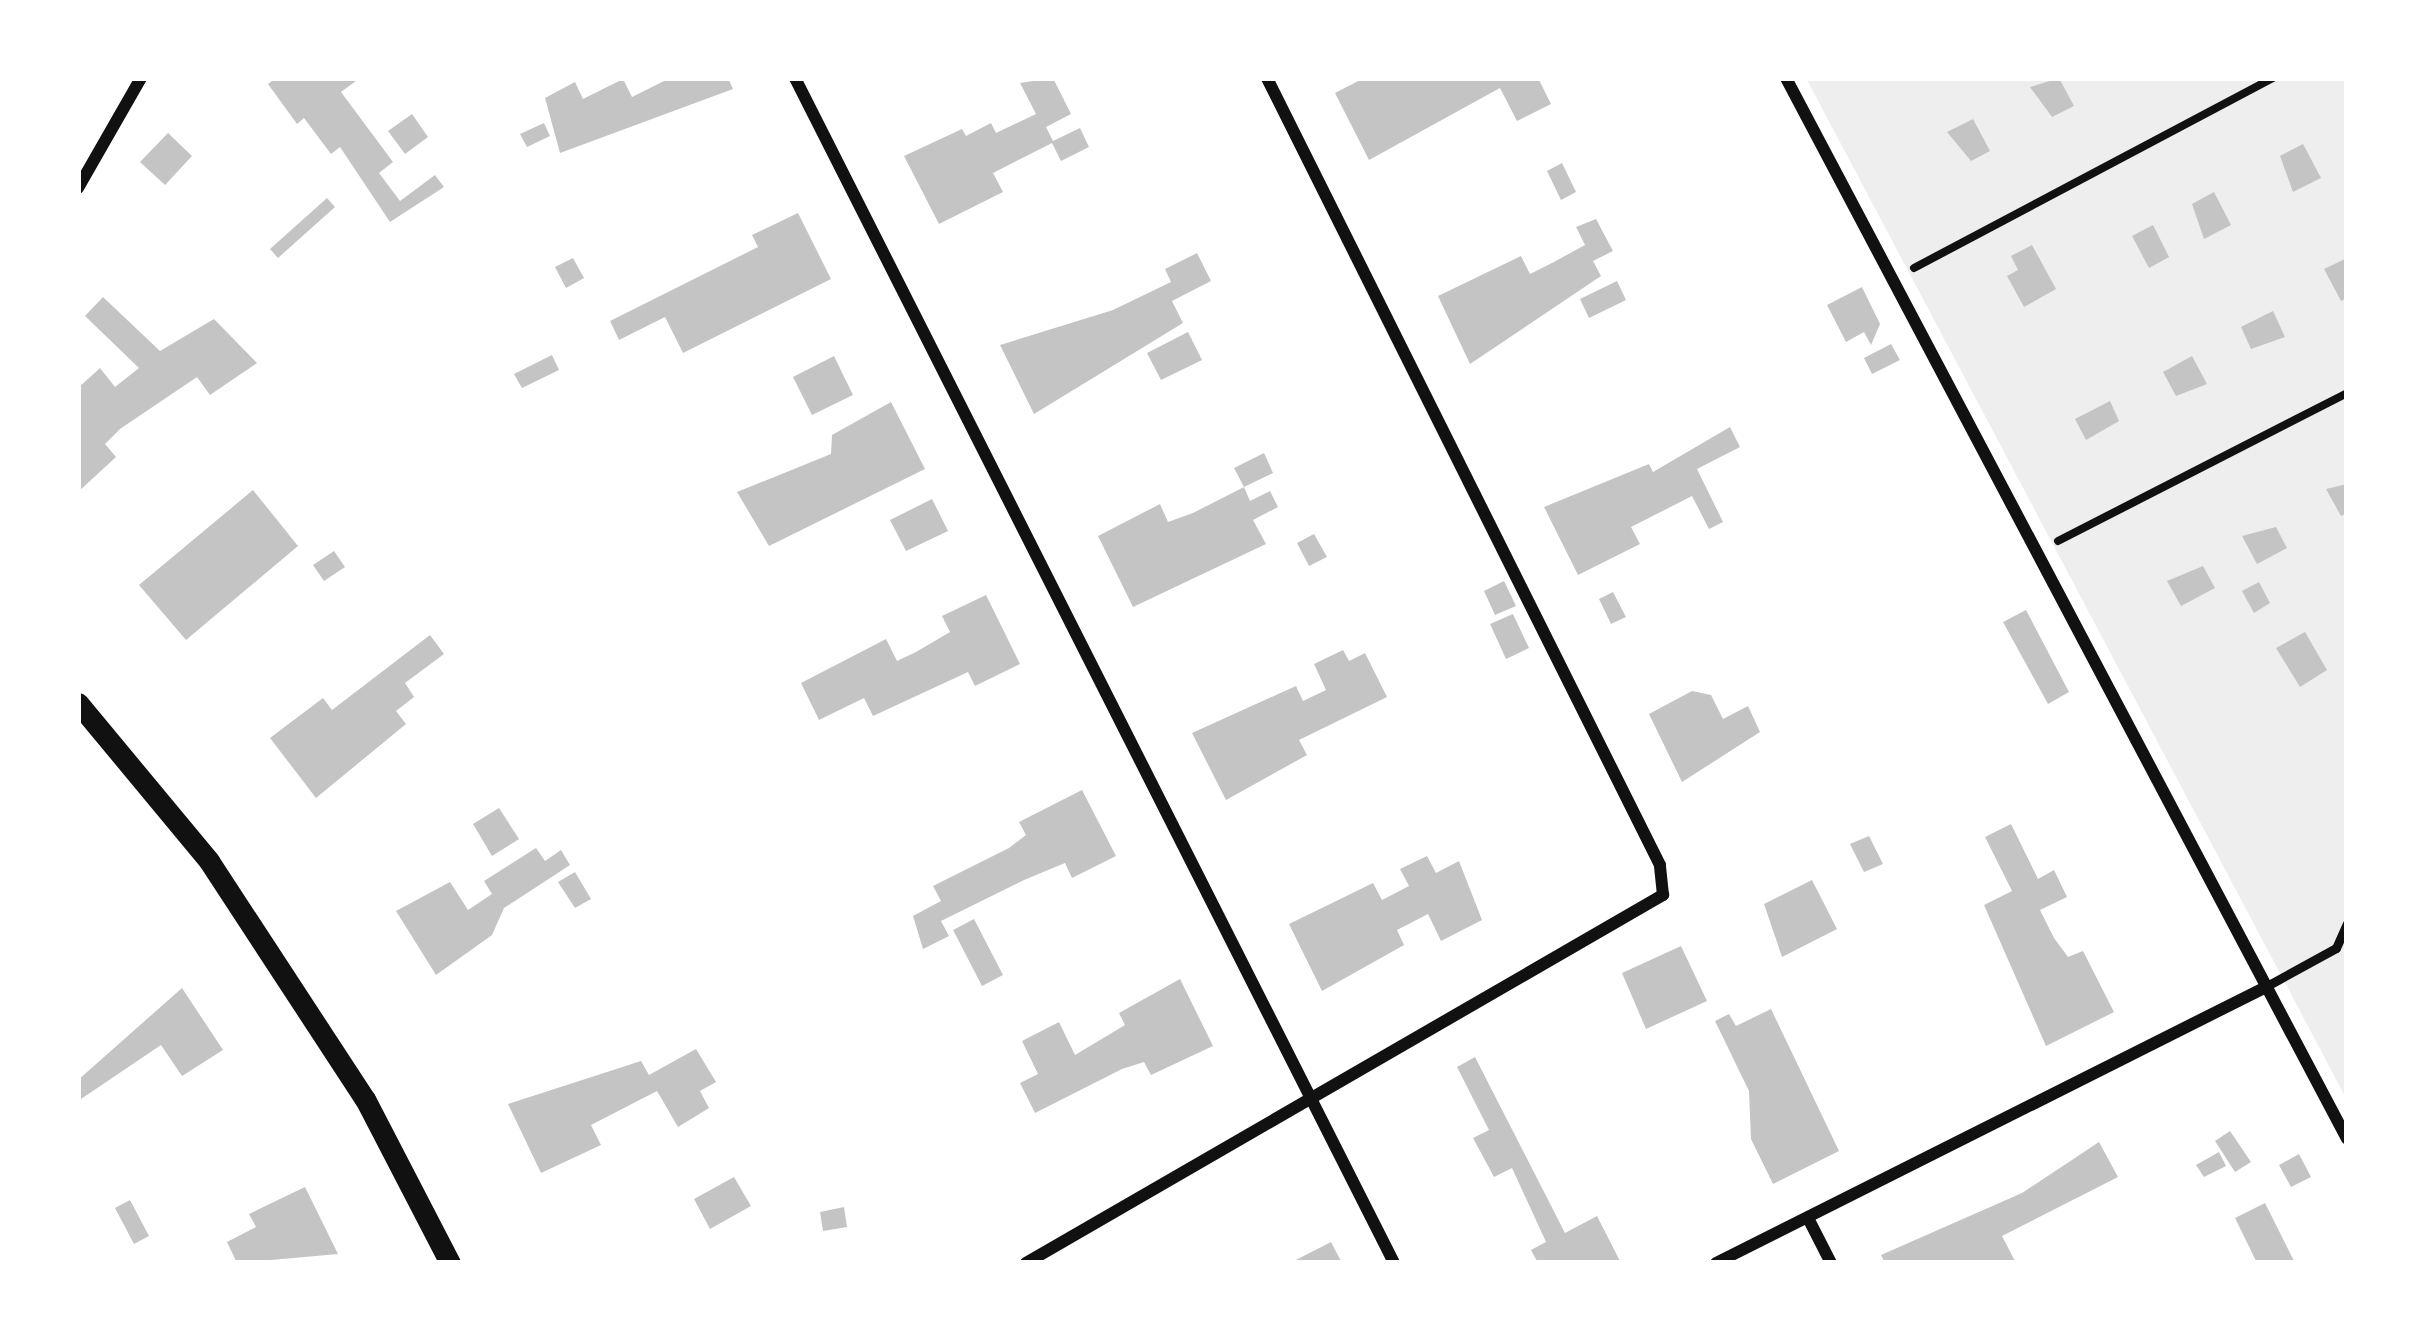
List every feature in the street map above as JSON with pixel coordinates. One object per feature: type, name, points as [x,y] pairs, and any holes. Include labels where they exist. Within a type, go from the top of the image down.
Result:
[{"type":"street","points":[[78,188],[140,78]]},
{"type":"street","points":[[795,78],[1394,1263]]},
{"type":"street","points":[[1026,1263],[1311,1103],[1664,895],[1660,865],[1267,78]]},
{"type":"street","points":[[1786,78],[2347,1139]]},
{"type":"street","points":[[78,703],[222,880],[365,1100],[450,1263]]},
{"type":"street","points":[[1716,1263],[2264,988]]},
{"type":"street","points":[[1808,1218],[1831,1263]]},
{"type":"lane","points":[[2264,988],[2336,948],[2347,923]]},
{"type":"path","points":[[1892,280],[2272,78]]},
{"type":"path","points":[[2036,553],[2347,393]]},
{"type":"shaded area","points":[[1806,78],[2347,78],[2347,1100],[2273,960]]},
{"type":"building","points":[[276,78],[360,78],[341,92],[393,162],[379,173],[400,201],[435,175],[444,187],[390,222],[340,147],[331,154],[304,118],[297,124],[268,84]]},
{"type":"building","points":[[670,78],[728,78],[733,89],[560,153],[545,98],[575,82],[583,99],[623,79],[632,97]]},
{"type":"building","points":[[1053,78],[1071,114],[1046,127],[1053,141],[1080,128],[1089,147],[1061,161],[1052,143],[993,173],[1003,192],[939,224],[904,156],[962,129],[966,136],[991,123],[996,133],[1036,114],[1020,83]]},
{"type":"building","points":[[1364,78],[1538,78],[1551,104],[1517,121],[1500,88],[1369,160],[1335,93]]},
{"type":"building","points":[[2059,78],[2074,106],[2052,117],[2030,87]]},
{"type":"building","points":[[412,114],[428,137],[405,154],[388,131]]},
{"type":"building","points":[[1973,119],[1990,151],[1971,161],[1947,132]]},
{"type":"building","points":[[544,123],[550,136],[527,147],[520,134]]},
{"type":"building","points":[[168,133],[192,156],[165,185],[140,162]]},
{"type":"building","points":[[2303,144],[2321,178],[2293,192],[2280,156]]},
{"type":"building","points":[[1562,163],[1576,192],[1561,200],[1547,171]]},
{"type":"building","points":[[2214,192],[2231,225],[2204,239],[2192,204]]},
{"type":"building","points":[[327,198],[335,207],[278,258],[270,249]]},
{"type":"building","points":[[798,213],[831,279],[683,353],[665,317],[619,340],[610,321],[758,247],[752,235]]},
{"type":"building","points":[[1596,219],[1613,251],[1593,261],[1601,276],[1470,364],[1438,296],[1521,256],[1530,274],[1585,245],[1576,227]]},
{"type":"building","points":[[2153,225],[2169,257],[2149,268],[2132,236]]},
{"type":"building","points":[[2032,245],[2056,289],[2024,307],[2007,276],[2018,270],[2011,256]]},
{"type":"building","points":[[1197,253],[1211,281],[1172,301],[1183,323],[1034,414],[1000,345],[1113,310],[1171,282],[1165,269]]},
{"type":"building","points":[[573,258],[584,278],[566,288],[555,267]]},
{"type":"building","points":[[2347,258],[2347,298],[2341,301],[2324,269]]},
{"type":"building","points":[[1617,281],[1626,300],[1589,318],[1580,299]]},
{"type":"building","points":[[1862,287],[1880,324],[1871,345],[1864,332],[1846,342],[1827,305]]},
{"type":"building","points":[[103,297],[160,351],[214,319],[257,363],[210,395],[197,377],[120,429],[105,444],[116,457],[78,492],[78,388],[100,368],[115,387],[139,368],[85,316]]},
{"type":"building","points":[[2273,311],[2285,337],[2251,349],[2241,327]]},
{"type":"building","points":[[1188,332],[1202,360],[1161,380],[1147,353]]},
{"type":"building","points":[[1891,344],[1900,360],[1872,374],[1864,358]]},
{"type":"building","points":[[552,355],[559,370],[522,388],[514,374]]},
{"type":"building","points":[[834,356],[853,395],[812,415],[793,377]]},
{"type":"building","points":[[2192,356],[2207,384],[2176,396],[2163,372]]},
{"type":"building","points":[[2110,401],[2119,421],[2086,440],[2075,419]]},
{"type":"building","points":[[891,402],[925,469],[769,546],[737,492],[831,454],[832,435]]},
{"type":"building","points":[[1730,427],[1740,447],[1697,469],[1723,522],[1709,529],[1692,496],[1631,527],[1640,544],[1578,575],[1544,507],[1649,464],[1653,472]]},
{"type":"building","points":[[1264,453],[1273,473],[1244,487],[1234,468]]},
{"type":"building","points":[[2347,484],[2347,513],[2341,516],[2326,489]]},
{"type":"building","points":[[1244,487],[1250,501],[1270,491],[1278,507],[1253,520],[1266,544],[1133,607],[1098,536],[1160,504],[1168,522]]},
{"type":"building","points":[[253,490],[298,546],[186,640],[139,585]]},
{"type":"building","points":[[932,499],[948,531],[906,551],[890,520]]},
{"type":"building","points":[[2276,527],[2287,548],[2257,564],[2242,536]]},
{"type":"building","points":[[1314,534],[1327,557],[1309,566],[1297,543]]},
{"type":"building","points":[[334,551],[345,567],[324,581],[313,565]]},
{"type":"building","points":[[2203,566],[2215,588],[2181,606],[2167,581]]},
{"type":"building","points":[[1504,581],[1516,606],[1495,615],[1484,591]]},
{"type":"building","points":[[2259,582],[2270,603],[2254,613],[2242,591]]},
{"type":"building","points":[[1613,592],[1626,617],[1611,624],[1599,599]]},
{"type":"building","points":[[986,595],[1020,664],[975,686],[968,672],[873,716],[864,698],[819,720],[801,683],[886,639],[897,661],[916,652],[950,632],[942,616]]},
{"type":"building","points":[[2026,610],[2069,692],[2048,704],[2003,622]]},
{"type":"building","points":[[1513,614],[1529,648],[1506,659],[1490,624]]},
{"type":"building","points":[[2305,632],[2327,670],[2300,687],[2276,648]]},
{"type":"building","points":[[430,635],[444,654],[405,683],[414,697],[396,711],[406,724],[316,798],[270,738],[323,698],[332,710]]},
{"type":"building","points":[[1343,650],[1349,661],[1365,653],[1387,697],[1299,740],[1307,755],[1226,800],[1192,733],[1296,686],[1303,701],[1326,690],[1314,664]]},
{"type":"building","points":[[1692,691],[1711,695],[1723,719],[1748,706],[1760,732],[1682,782],[1649,714]]},
{"type":"building","points":[[1082,790],[1116,856],[1072,878],[1065,863],[1024,880],[941,921],[949,936],[923,949],[913,916],[941,901],[933,886],[1009,848],[1026,835],[1019,822]]},
{"type":"building","points":[[499,808],[519,839],[492,856],[473,824]]},
{"type":"building","points":[[2011,824],[2038,879],[2054,870],[2067,897],[2040,910],[2054,938],[2068,957],[2083,951],[2114,1012],[2046,1046],[1984,905],[2012,891],[1985,837]]},
{"type":"building","points":[[1869,836],[1883,864],[1864,872],[1850,844]]},
{"type":"building","points":[[536,848],[545,861],[561,850],[570,865],[504,908],[492,935],[436,975],[396,911],[450,882],[468,910],[492,894],[484,881]]},
{"type":"building","points":[[1427,856],[1436,873],[1459,861],[1482,920],[1441,941],[1428,914],[1397,930],[1404,945],[1322,991],[1289,924],[1373,883],[1382,900],[1409,886],[1400,869]]},
{"type":"building","points":[[575,872],[591,899],[575,908],[558,882]]},
{"type":"building","points":[[1812,880],[1837,929],[1782,957],[1764,904]]},
{"type":"building","points":[[974,919],[1003,975],[982,986],[953,930]]},
{"type":"building","points":[[1681,946],[1707,1001],[1646,1029],[1622,973]]},
{"type":"building","points":[[1180,979],[1213,1046],[1151,1075],[1144,1062],[1122,1069],[1035,1113],[1020,1083],[1038,1074],[1022,1041],[1059,1022],[1075,1055],[1125,1025],[1119,1013]]},
{"type":"building","points":[[182,988],[223,1050],[182,1076],[161,1045],[78,1101],[78,1080]]},
{"type":"building","points":[[1771,1009],[1839,1151],[1773,1184],[1751,1139],[1749,1091],[1715,1021],[1729,1014],[1736,1026]]},
{"type":"building","points":[[696,1049],[716,1082],[700,1091],[709,1108],[678,1127],[657,1091],[591,1125],[601,1145],[541,1173],[508,1104],[641,1061],[649,1075]]},
{"type":"building","points":[[1475,1057],[1565,1233],[1597,1216],[1620,1261],[1538,1263],[1531,1250],[1546,1242],[1512,1168],[1494,1177],[1473,1138],[1489,1130],[1457,1067]]},
{"type":"building","points":[[2230,1131],[2251,1162],[2235,1172],[2215,1141]]},
{"type":"building","points":[[2099,1142],[2118,1177],[2002,1236],[2016,1263],[1885,1263],[1881,1255],[2022,1193]]},
{"type":"building","points":[[2219,1152],[2226,1166],[2204,1177],[2196,1165]]},
{"type":"building","points":[[2299,1154],[2311,1177],[2291,1187],[2279,1165]]},
{"type":"building","points":[[734,1177],[751,1206],[710,1229],[694,1199]]},
{"type":"building","points":[[305,1187],[338,1254],[237,1263],[227,1242],[256,1227],[249,1214]]},
{"type":"building","points":[[130,1200],[149,1236],[134,1244],[115,1208]]},
{"type":"building","points":[[2265,1203],[2295,1263],[2257,1263],[2235,1218]]},
{"type":"building","points":[[844,1207],[847,1227],[823,1231],[820,1212]]},
{"type":"building","points":[[1331,1242],[1342,1263],[1290,1263]]}]
